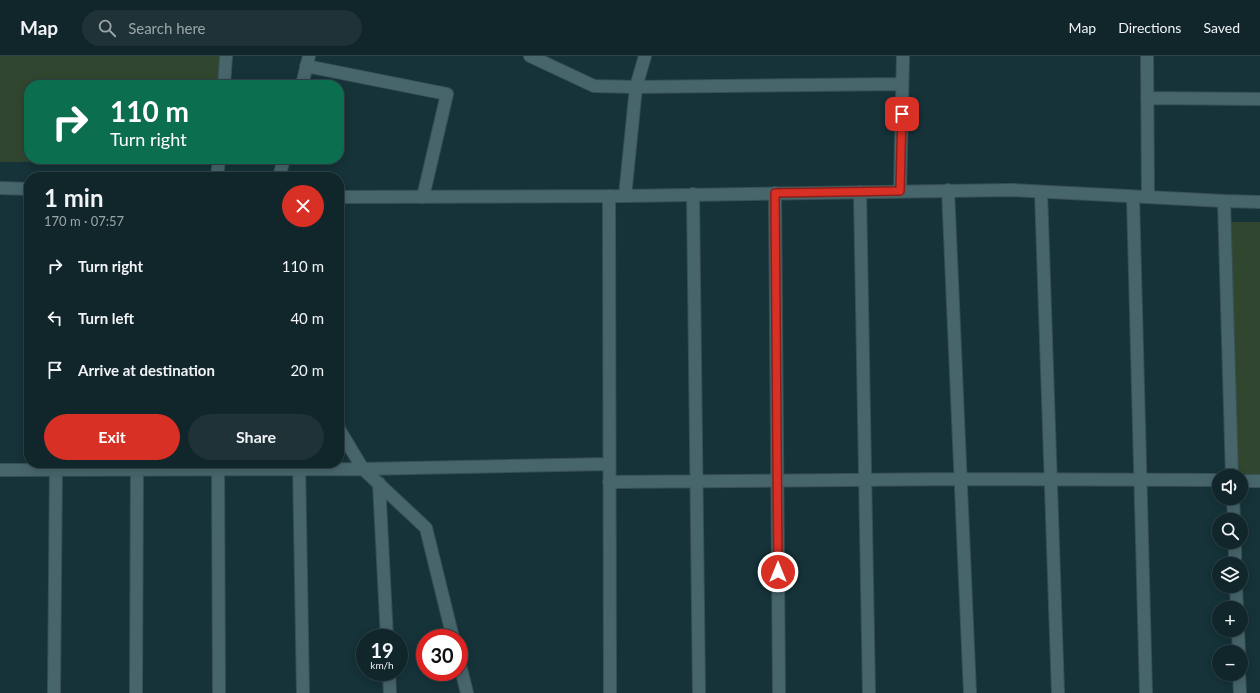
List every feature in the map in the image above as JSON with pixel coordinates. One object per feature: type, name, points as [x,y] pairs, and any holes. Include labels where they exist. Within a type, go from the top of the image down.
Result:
[{"type":"street","points":[[224,80],[226,56]]},
{"type":"street","points":[[530,56],[594,86],[636,87],[902,84]]},
{"type":"street","points":[[624,196],[636,87],[646,56]]},
{"type":"street","points":[[900,191],[903,56]]},
{"type":"street","points":[[1147,56],[1148,197]]},
{"type":"street","points":[[303,80],[307,61],[447,94],[423,197]]},
{"type":"street","points":[[1147,98],[1260,99]]},
{"type":"street","points":[[0,188],[24,189]]},
{"type":"street","points":[[948,190],[970,693]]},
{"type":"street","points":[[344,197],[624,196],[1011,190],[1260,202]]},
{"type":"street","points":[[860,192],[869,693]]},
{"type":"street","points":[[1041,192],[1058,693]]},
{"type":"street","points":[[775,193],[779,693]]},
{"type":"street","points":[[693,194],[699,693]]},
{"type":"street","points":[[609,196],[610,693]]},
{"type":"street","points":[[1133,196],[1146,693]]},
{"type":"street","points":[[1224,201],[1232,469]]},
{"type":"street","points":[[344,437],[363,469],[426,528],[451,629]]},
{"type":"street","points":[[342,468],[363,469],[609,464]]},
{"type":"street","points":[[0,470],[37,468]]},
{"type":"street","points":[[54,693],[56,468]]},
{"type":"street","points":[[136,693],[137,468]]},
{"type":"street","points":[[218,468],[218,693]]},
{"type":"street","points":[[299,468],[303,693]]},
{"type":"street","points":[[609,482],[961,479],[1212,480]]},
{"type":"street","points":[[1248,481],[1260,481]]},
{"type":"street","points":[[379,483],[387,629]]},
{"type":"street","points":[[389,681],[390,693]]},
{"type":"street","points":[[464,681],[467,693]]},
{"type":"street","points":[[1239,681],[1240,693]]},
{"type":"green space","points":[[0,56],[225,56],[223,80],[24,80],[24,162],[0,162]]},
{"type":"green space","points":[[1231,222],[1260,222],[1260,474],[1248,474],[1248,469],[1237,469]]},
{"type":"route","points":[[778,572],[775,193],[900,191],[902,114]]}]
